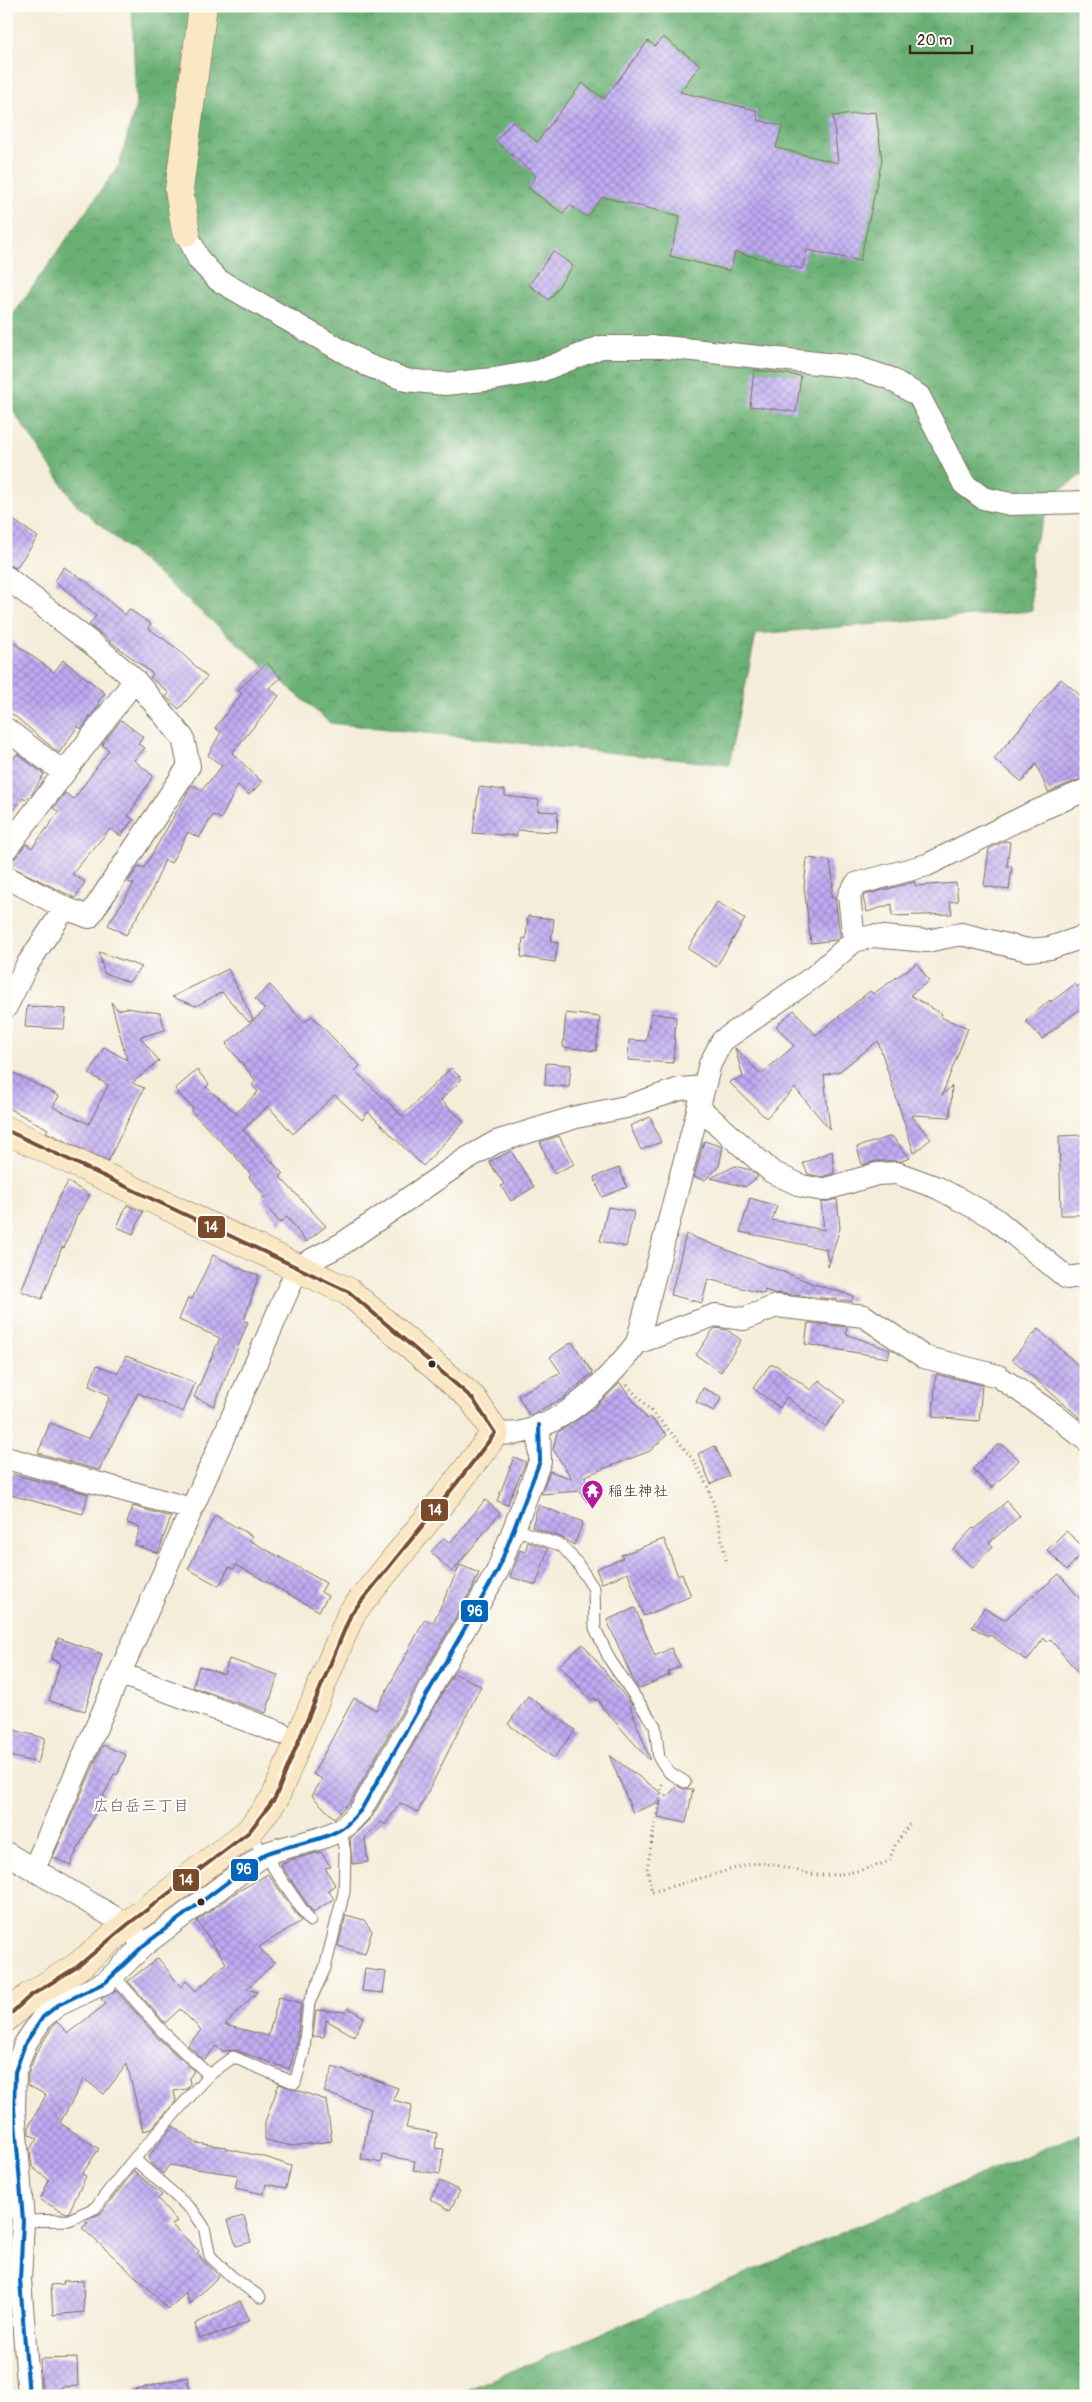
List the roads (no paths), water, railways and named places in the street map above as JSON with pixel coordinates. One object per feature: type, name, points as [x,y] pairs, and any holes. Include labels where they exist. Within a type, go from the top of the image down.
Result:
[{"type":"street","points":[[203,6],[179,190],[186,232],[199,260],[218,280],[367,365],[406,380],[445,384],[504,378],[540,371],[601,347],[664,347],[855,367],[889,378],[919,396],[964,484],[983,498],[1010,504],[1086,502]]},
{"type":"street","points":[[6,577],[106,654],[135,680],[183,738],[189,766],[89,917],[65,908],[6,877]]},
{"type":"street","points":[[6,849],[135,680]]},
{"type":"street","points":[[6,729],[64,773]]},
{"type":"street","points":[[854,941],[849,895],[856,884],[928,864],[1030,814],[1086,790]]},
{"type":"street","points":[[6,1007],[27,966],[65,908]]},
{"type":"street","points":[[495,1433],[518,1433],[565,1415],[615,1372],[637,1343],[710,1064],[722,1042],[816,975],[854,941],[873,936],[927,940],[961,934],[1028,950],[1050,948],[1086,936]]},
{"type":"street","points":[[34,1869],[298,1267],[342,1244],[466,1159],[496,1142],[576,1118],[626,1107],[680,1089],[702,1097],[772,1172],[795,1182],[823,1190],[877,1174],[897,1173],[938,1188],[994,1218],[1067,1278],[1086,1275]]},
{"type":"street","points":[[6,1130],[349,1292],[473,1399],[495,1433]]},
{"type":"street","points":[[637,1343],[715,1315],[744,1319],[776,1306],[864,1316],[924,1357],[998,1376],[1055,1415],[1086,1440]]},
{"type":"street","points":[[6,2018],[30,1996],[77,1967],[137,1936],[265,1854],[282,1847],[317,1839],[342,1829],[361,1810],[498,1570],[540,1461],[539,1425]]},
{"type":"street","points":[[29,2396],[20,2280],[23,2222],[10,2108],[15,2072],[25,2044],[43,2017],[58,2006],[106,1982],[113,1975],[137,1936],[250,1832],[275,1798],[351,1614],[495,1433]]},
{"type":"street","points":[[6,1458],[192,1509]]},
{"type":"street","points":[[120,1674],[280,1733]]},
{"type":"street","points":[[6,1853],[137,1936]]},
{"type":"lane","points":[[515,1528],[562,1546],[577,1563],[594,1590],[596,1603],[595,1628],[610,1660],[655,1726],[659,1758],[669,1772],[685,1782]]},
{"type":"lane","points":[[23,2222],[69,2220],[94,2208],[134,2159],[209,2075],[233,2057],[295,2083],[304,2050],[309,2004],[326,1968],[344,1892],[345,1853],[342,1829]]},
{"type":"lane","points":[[250,1832],[310,1921]]},
{"type":"lane","points":[[113,1975],[164,2034],[209,2075]]},
{"type":"lane","points":[[134,2159],[193,2211],[204,2227],[210,2256],[232,2277],[260,2297]]},
{"type":"place","name":"稲生神社","points":[[592,1510]]},
{"type":"district","name":"広白岳三丁目","points":[[141,1806]]}]
